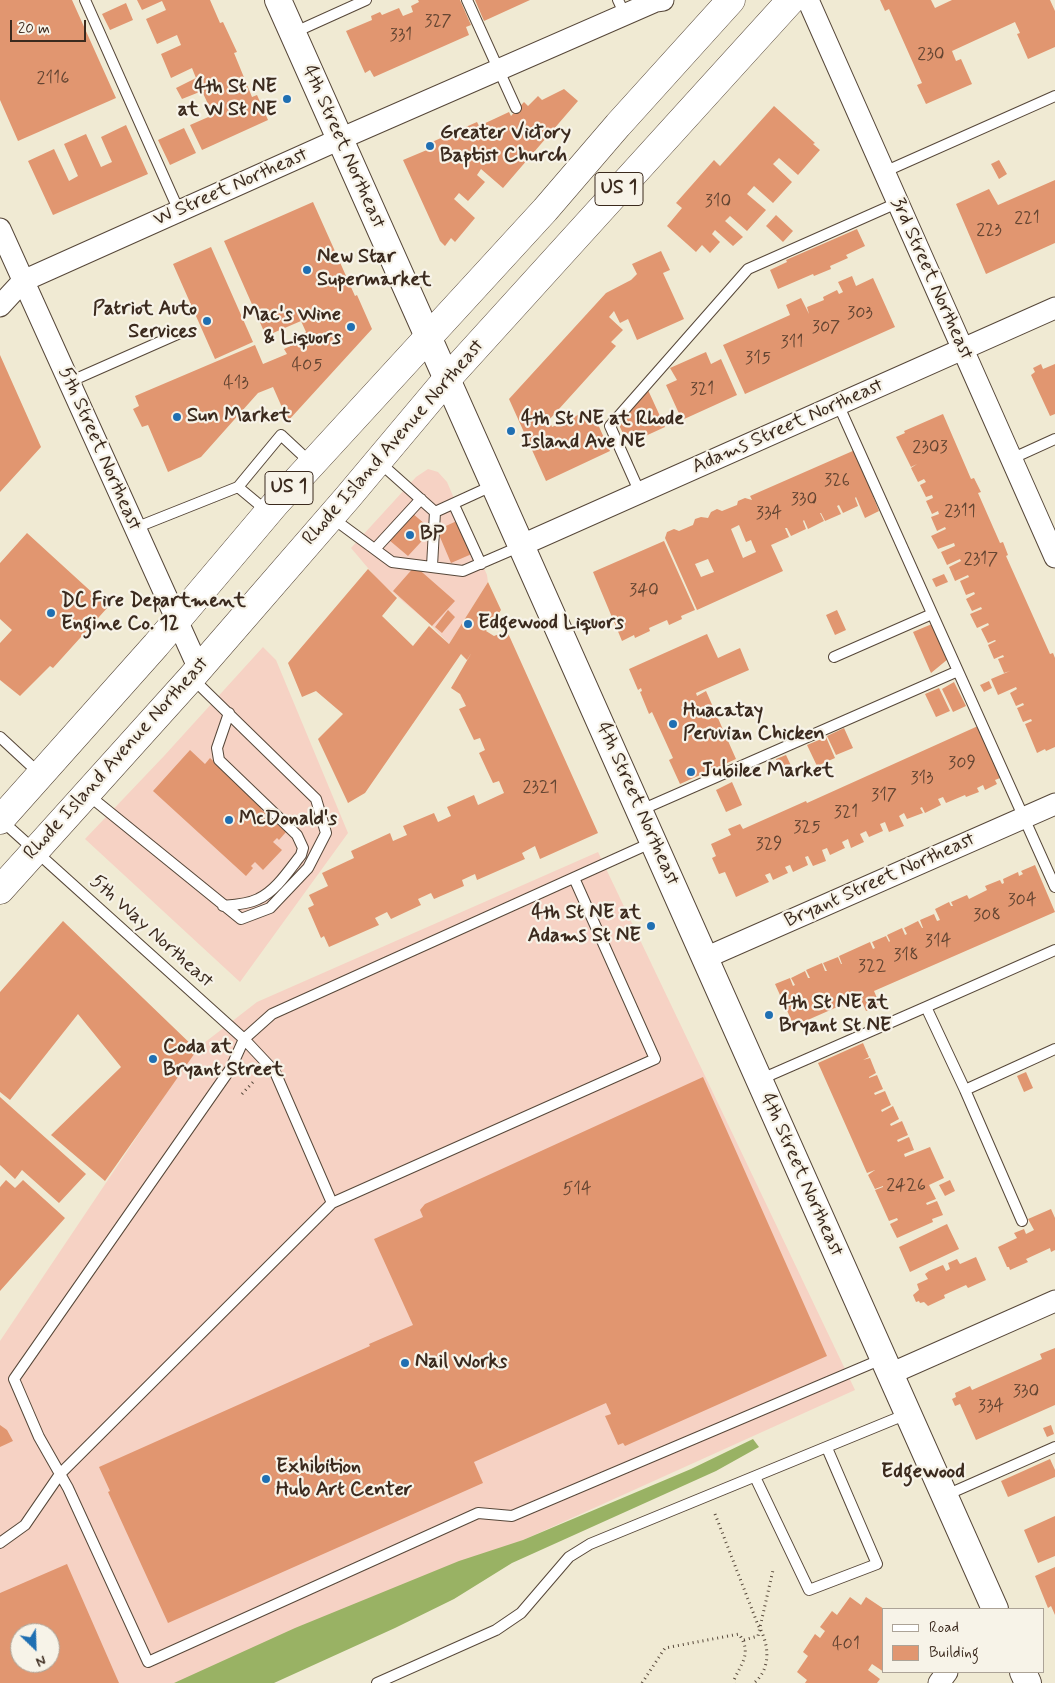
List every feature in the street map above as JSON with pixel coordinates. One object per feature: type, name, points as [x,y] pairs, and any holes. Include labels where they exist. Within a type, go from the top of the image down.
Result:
[{"type":"main road","name":"US 1","points":[[0,820],[177,620],[268,512],[545,210],[731,0]]},
{"type":"main road","name":"Rhode Island Avenue Northeast","points":[[0,890],[195,673],[447,379],[791,0]]},
{"type":"street","name":"4th Street Northeast","points":[[278,0],[995,1608]]},
{"type":"street","name":"W Street Northeast","points":[[0,306],[23,281],[499,70],[622,7],[663,0]]},
{"type":"street","name":"3rd Street Northeast","points":[[808,0],[1055,556]]},
{"type":"street","name":"5th Street Northeast","points":[[0,229],[177,620],[195,673]]},
{"type":"street","name":"Adams Street Northeast","points":[[522,546],[1055,308]]},
{"type":"street","name":"Bryant Street Northeast","points":[[705,958],[1055,804]]},
{"type":"street","points":[[887,1366],[1055,1301]]},
{"type":"lane","points":[[85,0],[179,211]]},
{"type":"lane","points":[[293,33],[366,0]]},
{"type":"lane","points":[[467,0],[516,108]]},
{"type":"lane","points":[[884,172],[1055,96]]},
{"type":"lane","points":[[640,493],[610,426],[748,269],[897,203]]},
{"type":"lane","points":[[69,382],[180,333]]},
{"type":"lane","points":[[838,404],[1055,887]]},
{"type":"lane","points":[[135,528],[238,487],[281,435],[312,464]]},
{"type":"lane","points":[[1011,459],[1055,440]]},
{"type":"lane","points":[[378,461],[435,512]]},
{"type":"lane","points":[[435,512],[454,505],[494,485]]},
{"type":"lane","points":[[238,487],[268,512]]},
{"type":"lane","points":[[375,549],[421,499]]},
{"type":"lane","points":[[454,505],[481,564]]},
{"type":"lane","points":[[432,566],[435,512]]},
{"type":"lane","points":[[330,517],[392,562],[463,571],[522,546]]},
{"type":"lane","points":[[834,657],[932,614]]},
{"type":"lane","points":[[640,811],[958,671]]},
{"type":"lane","points":[[86,794],[241,919],[270,908],[308,868],[326,833],[316,799],[229,713],[195,673]]},
{"type":"lane","points":[[223,906],[258,900],[275,887],[301,855],[303,848],[297,835],[219,760],[217,748],[229,713]]},
{"type":"lane","points":[[0,737],[40,775]]},
{"type":"lane","name":"5th Way Northeast","points":[[0,820],[244,1039],[275,1072],[332,1204]]},
{"type":"lane","points":[[654,842],[272,1014],[244,1039],[231,1068],[14,1380],[39,1437],[68,1488],[148,1662],[478,1513],[512,1516],[887,1366]]},
{"type":"lane","points":[[0,1543],[25,1525],[60,1474],[332,1204],[655,1059],[574,878]]},
{"type":"lane","points":[[759,1080],[1055,950]]},
{"type":"lane","points":[[926,1007],[965,1090],[1022,1221]]},
{"type":"lane","points":[[965,1090],[1055,1048]]},
{"type":"lane","points":[[377,1683],[496,1630],[521,1613],[569,1557],[590,1544],[827,1448],[908,1413]]},
{"type":"lane","points":[[944,1496],[1055,1446]]},
{"type":"lane","points":[[755,1477],[809,1590],[877,1564],[827,1448]]},
{"type":"path","points":[[242,1094],[254,1081]]},
{"type":"path","points":[[715,1514],[765,1637],[768,1651],[766,1665],[754,1683]]},
{"type":"path","points":[[744,1640],[758,1636],[761,1630],[773,1570]]},
{"type":"path","points":[[642,1683],[665,1648],[740,1634],[744,1640],[746,1655],[734,1680],[735,1683]]},
{"type":"shaded area","points":[[428,469],[438,472],[447,482],[487,575],[488,582],[449,644],[432,626],[379,581],[351,548],[416,477]]},
{"type":"shaded area","points":[[263,647],[276,660],[348,833],[240,982],[85,839],[164,756]]},
{"type":"shaded area","points":[[598,852],[855,1390],[207,1683],[0,1683],[0,1341],[195,1050],[257,1002]]},
{"type":"green space","points":[[753,1439],[759,1447],[716,1471],[512,1563],[454,1599],[274,1683],[174,1683],[295,1628],[459,1561],[523,1540],[691,1469]]},
{"type":"building","points":[[0,0],[72,0],[116,98],[18,141],[0,100]]},
{"type":"building","points":[[137,0],[210,0],[220,23],[223,22],[237,52],[234,53],[252,97],[257,95],[268,120],[202,150],[190,125],[213,115],[202,91],[182,99],[176,88],[196,78],[192,68],[171,78],[161,54],[181,45],[177,35],[157,44],[146,19],[166,10],[162,1],[142,10]]},
{"type":"building","points":[[418,0],[460,0],[471,25],[466,27],[469,35],[374,77],[370,70],[365,73],[346,31],[372,20],[371,16],[380,12],[382,15],[399,8],[403,16],[413,12],[411,6],[419,2]]},
{"type":"building","points":[[475,0],[530,0],[484,21]]},
{"type":"building","points":[[880,0],[931,0],[935,8],[952,0],[1050,0],[1055,11],[1055,47],[1028,59],[1017,34],[1020,33],[1015,22],[952,51],[956,61],[961,59],[972,84],[926,104],[917,85],[922,83],[889,9],[885,11]]},
{"type":"building","points":[[126,3],[133,20],[110,30],[102,14]]},
{"type":"building","points":[[564,89],[578,101],[503,188],[481,169],[477,175],[485,182],[468,201],[459,193],[454,199],[475,218],[455,242],[451,238],[445,246],[440,241],[403,160],[434,147],[432,142],[477,122],[479,126],[509,112],[511,116],[524,102],[528,106],[538,96],[542,100]]},
{"type":"building","points":[[774,106],[815,143],[813,144],[820,150],[798,175],[779,158],[773,164],[792,182],[773,203],[754,186],[747,194],[766,210],[747,231],[730,216],[725,221],[743,237],[733,246],[715,230],[712,234],[720,242],[710,253],[702,245],[696,252],[667,226],[682,208],[676,203],[714,160],[720,166]]},
{"type":"building","points":[[126,125],[148,174],[53,215],[28,161],[54,149],[69,181],[78,176],[64,144],[86,134],[101,167],[112,162],[101,137]]},
{"type":"building","points":[[184,128],[196,153],[170,165],[158,140]]},
{"type":"building","points":[[999,160],[1007,174],[999,179],[991,164]]},
{"type":"building","points":[[1055,180],[1055,243],[986,274],[956,204],[989,189],[998,205]]},
{"type":"building","points":[[313,202],[355,296],[357,295],[372,329],[288,421],[273,387],[258,393],[201,457],[168,472],[148,425],[142,427],[133,409],[139,406],[135,396],[255,345],[263,364],[287,354],[284,349],[297,343],[295,337],[306,332],[301,321],[266,336],[224,241]]},
{"type":"building","points":[[776,215],[793,231],[783,242],[766,226]]},
{"type":"building","points":[[857,229],[865,246],[846,255],[848,258],[830,266],[831,269],[814,276],[813,274],[778,289],[770,270],[787,262],[786,260]]},
{"type":"building","points":[[211,247],[253,342],[215,359],[173,264]]},
{"type":"building","points":[[661,251],[670,270],[663,273],[684,319],[637,340],[628,319],[620,323],[614,311],[609,317],[623,330],[611,342],[616,346],[549,420],[552,427],[591,409],[610,451],[546,481],[509,399],[606,293],[631,280],[637,274],[632,264]]},
{"type":"building","points":[[852,276],[856,286],[873,278],[895,327],[745,394],[723,345],[790,315],[786,305],[801,298],[809,314],[807,307],[824,300],[823,297],[837,290],[839,294],[843,292],[838,282]]},
{"type":"building","points":[[706,352],[711,364],[721,359],[737,395],[682,420],[666,385],[677,380],[670,368]]},
{"type":"building","points":[[0,355],[41,447],[0,492]]},
{"type":"building","points":[[1041,364],[1043,369],[1055,364],[1055,414],[1050,416],[1031,375],[1035,372],[1033,368]]},
{"type":"building","points":[[648,390],[665,427],[628,444],[618,423]]},
{"type":"building","points":[[943,414],[971,479],[974,478],[981,492],[978,493],[1000,543],[1003,542],[1008,555],[1006,556],[1050,654],[1053,653],[1055,658],[1055,747],[1046,751],[1045,749],[1037,753],[1025,724],[1032,721],[1031,719],[1023,722],[1017,708],[1024,705],[1023,703],[1016,706],[1010,693],[1017,689],[1016,687],[998,695],[991,679],[1010,671],[1004,673],[998,659],[1004,657],[1003,655],[994,659],[988,645],[996,641],[988,643],[981,629],[989,625],[988,623],[977,628],[970,614],[982,609],[981,607],[972,611],[966,599],[975,594],[974,592],[966,595],[960,581],[969,577],[968,575],[955,581],[949,567],[961,561],[960,559],[947,565],[941,552],[955,546],[954,543],[938,549],[931,536],[946,529],[945,527],[937,531],[931,517],[939,514],[938,511],[932,514],[926,501],[933,498],[932,495],[926,497],[920,485],[926,482],[924,479],[918,482],[911,468],[917,464],[911,467],[896,437],[905,433],[904,431]]},
{"type":"building","points":[[855,450],[873,490],[871,491],[879,511],[865,518],[856,497],[858,506],[843,513],[839,505],[837,506],[841,514],[825,521],[820,513],[824,521],[808,529],[804,520],[806,529],[791,536],[787,528],[785,528],[789,537],[771,545],[783,571],[697,610],[665,538],[667,532],[674,529],[679,531],[693,525],[695,519],[701,517],[708,518],[711,512],[717,509],[722,511],[737,505],[738,501],[745,498],[752,500],[750,496]],"holes":[[[739,525],[746,542],[751,540],[756,552],[743,558],[731,529]],[[708,559],[714,572],[701,577],[695,564]]]},
{"type":"building","name":"BP","points":[[412,513],[432,530],[408,556],[389,540]]},
{"type":"building","name":"BP","points":[[459,520],[474,553],[451,563],[437,530]]},
{"type":"building","name":"DC Fire Department Engine Co. 12","points":[[27,533],[108,607],[53,668],[50,666],[20,696],[0,680],[0,643],[12,630],[0,619],[0,563]]},
{"type":"building","points":[[664,541],[695,610],[681,616],[682,619],[669,625],[667,620],[649,628],[650,631],[635,638],[634,635],[622,641],[593,572]]},
{"type":"building","points":[[415,566],[455,601],[432,626],[393,591]]},
{"type":"building","points":[[368,569],[397,598],[382,616],[413,646],[429,626],[449,644],[488,582],[501,610],[486,631],[494,636],[507,631],[598,833],[540,859],[535,846],[522,853],[525,859],[477,880],[475,874],[462,880],[464,886],[434,899],[431,893],[418,899],[421,905],[391,919],[387,912],[375,918],[379,925],[329,947],[324,936],[321,938],[308,908],[314,905],[309,895],[328,886],[322,873],[354,858],[351,851],[390,833],[393,841],[407,835],[403,826],[434,813],[438,822],[451,816],[447,807],[474,795],[478,805],[504,793],[499,781],[493,783],[479,753],[485,750],[480,738],[474,740],[459,709],[466,706],[460,694],[451,688],[472,652],[467,660],[461,654],[365,793],[348,803],[318,739],[343,714],[316,691],[302,697],[288,663]]},
{"type":"building","points":[[944,574],[948,582],[936,587],[932,579]]},
{"type":"building","points":[[448,610],[455,617],[442,633],[435,627]]},
{"type":"building","points":[[837,610],[846,630],[835,635],[826,615]]},
{"type":"building","points":[[932,624],[948,659],[931,673],[913,632]]},
{"type":"building","points":[[707,634],[718,658],[740,648],[749,670],[696,693],[697,696],[706,691],[736,759],[680,784],[669,760],[673,758],[652,712],[649,714],[640,692],[642,691],[641,688],[638,690],[629,669]]},
{"type":"building","points":[[989,681],[992,688],[984,692],[980,685]]},
{"type":"building","points":[[954,682],[966,706],[953,712],[942,689]]},
{"type":"building","points":[[939,688],[950,711],[936,717],[925,694]]},
{"type":"building","points":[[978,726],[1000,778],[995,780],[997,784],[985,790],[983,785],[977,788],[979,792],[966,797],[965,795],[946,803],[943,797],[938,799],[941,805],[925,813],[922,807],[920,808],[923,813],[907,819],[904,813],[899,816],[904,826],[889,832],[885,822],[880,824],[883,831],[869,837],[866,831],[860,834],[864,842],[851,848],[848,839],[842,842],[845,848],[830,855],[827,848],[822,850],[826,861],[813,866],[808,856],[805,857],[808,865],[793,872],[790,865],[785,867],[788,873],[773,880],[770,873],[765,875],[769,882],[736,897],[725,872],[719,874],[712,858],[716,856],[711,844],[731,835],[728,829],[740,824],[743,829],[806,801],[807,803]]},
{"type":"building","points":[[844,728],[853,748],[836,755],[827,736]]},
{"type":"building","points":[[826,737],[835,758],[817,766],[807,745]]},
{"type":"building","name":"McDonald's","points":[[190,750],[205,764],[210,758],[263,806],[261,809],[286,832],[279,840],[277,838],[273,842],[282,850],[263,870],[255,862],[251,866],[253,868],[246,876],[153,791]]},
{"type":"building","points":[[786,755],[795,774],[785,778],[776,759]]},
{"type":"building","points":[[732,782],[742,805],[726,812],[716,790]]},
{"type":"building","points":[[1035,865],[1055,912],[874,991],[880,1005],[866,1011],[860,997],[794,1026],[775,984],[790,978],[793,986],[795,985],[791,978],[805,971],[808,978],[810,978],[806,970],[822,963],[825,971],[827,971],[823,963],[838,957],[842,964],[839,956],[870,942],[873,949],[875,948],[872,942],[886,936],[889,942],[887,935],[902,928],[905,935],[907,934],[904,928],[918,921],[923,928],[920,920],[934,914],[937,921],[940,920],[935,909],[949,902],[953,906],[951,902],[967,895],[969,899],[987,890],[985,886],[1000,880],[1002,884],[1004,883],[1003,879],[1018,872],[1019,876],[1023,874],[1021,871]]},
{"type":"building","name":"Coda at Bryant Street","points":[[63,921],[197,1050],[105,1181],[51,1135],[121,1067],[78,1014],[10,1100],[0,1092],[0,992]]},
{"type":"building","points":[[863,1043],[869,1057],[863,1060],[870,1058],[876,1073],[869,1078],[877,1075],[883,1089],[874,1093],[875,1095],[885,1091],[891,1105],[881,1110],[882,1112],[893,1106],[899,1119],[890,1124],[891,1126],[902,1121],[908,1135],[897,1140],[898,1142],[909,1137],[914,1150],[904,1154],[905,1157],[930,1147],[944,1178],[929,1185],[936,1199],[926,1203],[927,1205],[937,1201],[943,1215],[932,1219],[933,1222],[897,1238],[890,1224],[898,1220],[897,1218],[889,1221],[875,1190],[883,1186],[875,1189],[868,1175],[875,1170],[867,1173],[818,1063]]},
{"type":"building","points":[[1026,1072],[1033,1088],[1024,1092],[1017,1076]]},
{"type":"building","points":[[703,1077],[827,1356],[625,1446],[623,1443],[618,1445],[605,1416],[611,1414],[606,1403],[474,1462],[483,1483],[168,1623],[108,1492],[110,1491],[99,1467],[413,1325],[374,1239],[423,1217],[420,1210],[425,1204]]},
{"type":"building","points":[[0,1097],[86,1174],[59,1203],[22,1170],[15,1179],[0,1165]]},
{"type":"building","points":[[6,1180],[15,1188],[23,1180],[65,1218],[0,1291],[0,1187]]},
{"type":"building","points":[[950,1180],[955,1191],[945,1196],[939,1185]]},
{"type":"building","points":[[1051,1209],[1055,1218],[1055,1250],[1051,1252],[1050,1248],[1026,1259],[1028,1262],[1010,1270],[998,1247],[1017,1238],[1014,1233],[1024,1229],[1026,1234],[1034,1230],[1028,1219]]},
{"type":"building","points":[[947,1224],[959,1249],[910,1272],[899,1247]]},
{"type":"building","points":[[976,1257],[986,1280],[968,1288],[966,1285],[944,1295],[945,1298],[928,1306],[924,1302],[916,1302],[913,1295],[919,1290],[917,1284],[928,1279],[925,1274],[929,1271],[943,1265],[946,1271],[950,1269],[948,1263],[957,1259],[960,1264]]},
{"type":"building","points":[[1055,1348],[1055,1405],[976,1440],[960,1404],[955,1406],[952,1399],[956,1397],[955,1393],[970,1386],[972,1390],[1042,1359],[1040,1354]]},
{"type":"building","points":[[0,1425],[7,1430],[13,1441],[0,1447]]},
{"type":"building","points":[[1051,1425],[1054,1434],[1047,1437],[1043,1428]]},
{"type":"building","points":[[1050,1459],[1055,1470],[1055,1477],[1008,1497],[1001,1481]]},
{"type":"building","points":[[1055,1516],[1055,1556],[1038,1563],[1024,1530]]},
{"type":"building","points":[[67,1564],[119,1683],[0,1683],[0,1593]]},
{"type":"building","points":[[1055,1567],[1055,1615],[1051,1606],[1048,1608],[1035,1576]]},
{"type":"building","points":[[850,1597],[861,1605],[866,1597],[882,1608],[882,1671],[872,1664],[868,1670],[880,1679],[877,1683],[805,1683],[807,1680],[797,1672],[808,1656],[803,1652],[815,1634],[820,1638],[825,1631],[820,1627],[832,1611],[837,1615]]},
{"type":"place","name":"4th St NE at W St NE","points":[[287,99]]},
{"type":"place","name":"Greater Victory Baptist Church","points":[[430,146]]},
{"type":"place","name":"New Star Supermarket","points":[[307,270]]},
{"type":"place","name":"Patriot Auto Services","points":[[207,321]]},
{"type":"place","name":"Mac's Wine & Liquors","points":[[351,327]]},
{"type":"place","name":"Sun Market","points":[[177,417]]},
{"type":"place","name":"4th St NE at Rhode Island Ave NE","points":[[511,431]]},
{"type":"place","name":"BP","points":[[410,535]]},
{"type":"place","name":"DC Fire Department Engine Co. 12","points":[[51,613]]},
{"type":"place","name":"Edgewood Liquors","points":[[468,624]]},
{"type":"place","name":"Huacatay Peruvian Chicken","points":[[673,724]]},
{"type":"place","name":"Jubilee Market","points":[[691,772]]},
{"type":"place","name":"McDonald's","points":[[229,820]]},
{"type":"place","name":"4th St NE at Adams St NE","points":[[651,926]]},
{"type":"place","name":"4th St NE at Bryant St NE","points":[[769,1015]]},
{"type":"place","name":"Coda at Bryant Street","points":[[153,1059]]},
{"type":"place","name":"Nail Works","points":[[405,1363]]},
{"type":"place","name":"Exhibition Hub Art Center","points":[[266,1479]]},
{"type":"district","name":"Edgewood","points":[[923,1473]]}]
